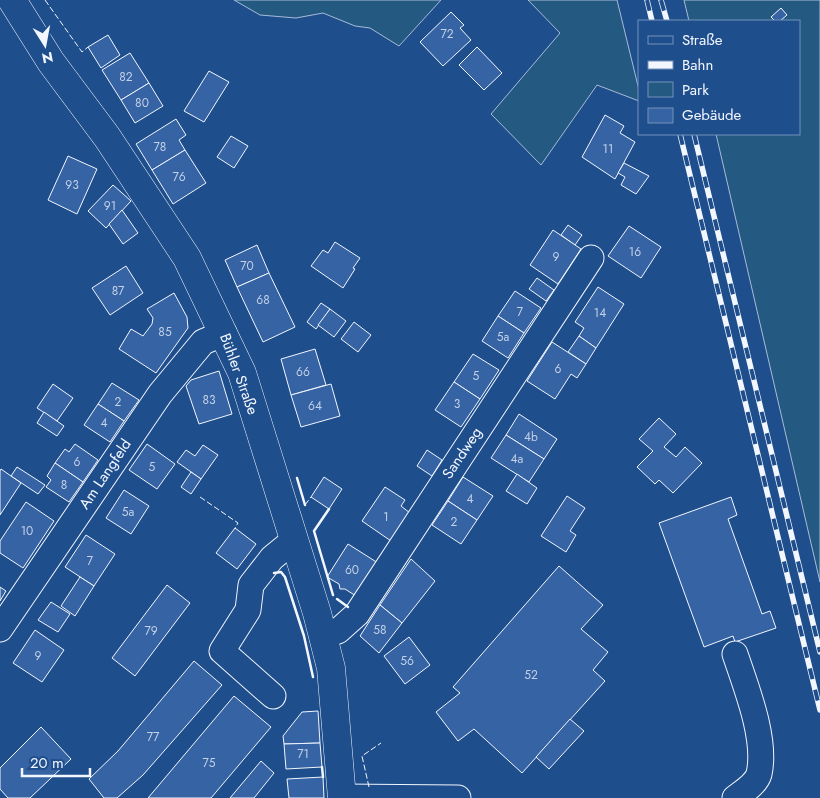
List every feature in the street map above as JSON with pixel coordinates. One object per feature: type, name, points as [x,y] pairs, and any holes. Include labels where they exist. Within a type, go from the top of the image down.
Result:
[{"type":"main road","name":"Bühler Straße","points":[[9,4],[142,188],[187,258],[242,373],[323,636],[331,668],[342,798]]},
{"type":"street","name":"Sandweg","points":[[323,636],[343,627],[356,614],[591,258]]},
{"type":"street","name":"Am Langfeld","points":[[0,629],[160,394],[203,342],[224,333]]},
{"type":"street","points":[[273,696],[222,651],[248,610],[251,585],[272,558],[294,540]]},
{"type":"street","points":[[735,654],[756,718],[760,757],[759,775],[748,789],[735,798]]},
{"type":"street","points":[[342,798],[458,798]]},
{"type":"green space","points":[[234,0],[441,0],[399,46],[370,28],[355,26],[323,13],[296,18],[260,15]]},
{"type":"green space","points":[[528,0],[617,0],[638,86],[638,101],[597,85],[541,165],[491,114],[560,33]]},
{"type":"green space","points":[[684,0],[820,0],[820,582],[716,135],[800,135],[800,20],[689,20]]},
{"type":"building","points":[[781,8],[787,15],[781,20],[774,20],[771,17]]},
{"type":"building","points":[[451,12],[464,25],[460,28],[471,40],[443,66],[420,42]]},
{"type":"building","points":[[108,35],[120,55],[101,68],[88,47]]},
{"type":"building","points":[[477,47],[502,73],[484,90],[459,65]]},
{"type":"building","points":[[130,53],[149,83],[121,100],[102,70]]},
{"type":"building","points":[[209,71],[229,82],[204,122],[184,111]]},
{"type":"building","points":[[149,83],[163,106],[135,123],[121,100]]},
{"type":"building","points":[[605,115],[624,126],[620,133],[635,142],[615,179],[582,157]]},
{"type":"building","points":[[176,119],[186,135],[179,140],[185,150],[152,170],[136,144]]},
{"type":"building","points":[[231,136],[248,146],[234,168],[217,157]]},
{"type":"building","points":[[185,150],[206,183],[173,204],[152,170]]},
{"type":"building","points":[[68,156],[97,169],[77,214],[48,200]]},
{"type":"building","points":[[624,163],[649,176],[636,194],[621,185],[625,177],[618,173]]},
{"type":"building","points":[[113,185],[131,201],[106,228],[88,211]]},
{"type":"building","points":[[122,210],[138,233],[123,244],[109,224]]},
{"type":"building","points":[[568,225],[582,235],[575,245],[561,235]]},
{"type":"building","points":[[629,226],[661,247],[641,278],[608,256]]},
{"type":"building","points":[[553,230],[581,249],[558,284],[530,265]]},
{"type":"building","points":[[335,242],[360,258],[343,288],[311,266],[323,250],[328,253]]},
{"type":"building","points":[[257,245],[269,273],[237,287],[225,260]]},
{"type":"building","points":[[126,266],[143,293],[110,315],[92,288]]},
{"type":"building","points":[[269,273],[295,327],[263,342],[237,287]]},
{"type":"building","points":[[537,278],[554,290],[546,301],[529,289]]},
{"type":"building","points":[[598,287],[624,304],[596,348],[579,336],[584,328],[575,322]]},
{"type":"building","points":[[515,291],[541,308],[524,333],[498,316]]},
{"type":"building","points":[[174,293],[187,317],[188,328],[156,373],[119,349],[131,329],[143,336],[152,324],[153,318],[147,309]]},
{"type":"building","points":[[321,303],[330,309],[316,329],[307,322]]},
{"type":"building","points":[[330,309],[346,321],[334,337],[318,325]]},
{"type":"building","points":[[498,316],[524,333],[508,358],[482,341]]},
{"type":"building","points":[[354,322],[371,335],[358,352],[341,339]]},
{"type":"building","points":[[579,336],[596,348],[586,364],[568,352]]},
{"type":"building","points":[[552,342],[586,364],[577,378],[571,374],[555,399],[527,381]]},
{"type":"building","points":[[315,349],[326,385],[291,395],[281,359]]},
{"type":"building","points":[[473,354],[499,370],[480,399],[454,382]]},
{"type":"building","points":[[219,371],[232,414],[199,424],[186,386],[191,380]]},
{"type":"building","points":[[454,382],[480,399],[461,427],[435,410]]},
{"type":"building","points":[[112,383],[139,400],[124,421],[98,404]]},
{"type":"building","points":[[53,384],[73,398],[57,421],[37,408]]},
{"type":"building","points":[[331,384],[340,416],[301,427],[291,395]]},
{"type":"building","points":[[98,404],[124,421],[110,442],[84,425]]},
{"type":"building","points":[[44,412],[64,426],[57,436],[37,423]]},
{"type":"building","points":[[519,414],[557,439],[544,459],[506,435]]},
{"type":"building","points":[[659,418],[676,434],[664,447],[676,457],[685,447],[702,463],[673,493],[659,480],[655,484],[637,467],[653,451],[639,439]]},
{"type":"building","points":[[506,435],[544,459],[529,482],[491,458]]},
{"type":"building","points":[[75,444],[98,460],[83,482],[55,463],[65,449],[69,452]]},
{"type":"building","points":[[147,444],[175,464],[157,489],[129,470]]},
{"type":"building","points":[[203,445],[218,455],[201,479],[177,462],[186,450],[195,456]]},
{"type":"building","points":[[427,450],[442,460],[432,476],[417,466]]},
{"type":"building","points":[[55,463],[83,482],[69,502],[46,487],[51,480],[47,476]]},
{"type":"building","points":[[17,467],[45,485],[38,494],[11,476]]},
{"type":"building","points":[[1,469],[21,483],[0,515],[0,471]]},
{"type":"building","points":[[191,472],[201,479],[191,494],[181,487]]},
{"type":"building","points":[[517,474],[537,488],[527,504],[506,491]]},
{"type":"building","points":[[324,477],[342,489],[329,509],[311,497]]},
{"type":"building","points":[[463,477],[493,496],[477,520],[448,501]]},
{"type":"building","points":[[385,487],[405,500],[401,506],[410,513],[391,541],[362,521]]},
{"type":"building","points":[[124,490],[149,506],[131,534],[106,518]]},
{"type":"building","points":[[567,496],[585,508],[570,531],[576,535],[566,552],[541,536]]},
{"type":"building","points":[[731,497],[737,515],[728,519],[762,614],[770,611],[776,628],[735,642],[733,636],[704,647],[659,523]]},
{"type":"building","points":[[448,501],[477,520],[461,544],[432,525]]},
{"type":"building","points":[[26,502],[54,521],[23,568],[0,553],[0,541]]},
{"type":"building","points":[[235,528],[256,544],[237,569],[216,553]]},
{"type":"building","points":[[86,535],[115,554],[94,586],[65,567]]},
{"type":"building","points":[[348,544],[378,563],[356,596],[345,589],[340,589],[339,584],[327,577]]},
{"type":"building","points":[[411,559],[435,581],[402,623],[380,605]]},
{"type":"building","points":[[559,566],[603,605],[581,629],[608,652],[593,670],[605,681],[522,773],[474,729],[458,741],[436,712],[460,693],[453,687]]},
{"type":"building","points":[[80,577],[94,586],[75,616],[61,606]]},
{"type":"building","points":[[167,585],[190,603],[135,676],[112,658]]},
{"type":"building","points":[[0,587],[6,591],[0,601]]},
{"type":"building","points":[[51,602],[70,614],[58,632],[38,620]]},
{"type":"building","points":[[380,605],[402,623],[379,653],[360,636]]},
{"type":"building","points":[[35,630],[64,650],[42,682],[13,663]]},
{"type":"building","points":[[409,637],[430,665],[405,684],[384,656]]},
{"type":"building","points":[[194,661],[222,685],[143,775],[117,798],[104,798],[89,779],[118,751]]},
{"type":"building","points":[[234,696],[271,727],[211,798],[148,798]]},
{"type":"building","points":[[318,711],[320,743],[284,744],[283,736],[302,712]]},
{"type":"building","points":[[570,719],[584,731],[549,769],[536,757]]},
{"type":"building","points":[[41,727],[71,759],[30,798],[8,798],[0,789],[0,768]]},
{"type":"building","points":[[320,743],[322,767],[286,769],[284,744]]},
{"type":"building","points":[[261,761],[274,773],[254,798],[230,798]]},
{"type":"building","points":[[323,777],[324,798],[289,798],[287,779]]},
{"type":"railway","points":[[647,0],[652,20]]},
{"type":"railway","points":[[661,0],[667,20]]},
{"type":"railway","points":[[680,135],[820,710]]},
{"type":"railway","points":[[694,135],[820,652]]},
{"type":"fence","points":[[45,0],[82,52],[88,47]]},
{"type":"fence","points":[[200,497],[238,523],[235,528]]},
{"type":"fence","points":[[305,505],[311,497]]},
{"type":"fence","points":[[369,787],[362,756],[381,743]]},
{"type":"wall","points":[[297,478],[305,505]]},
{"type":"wall","points":[[329,509],[314,531],[333,595]]},
{"type":"wall","points":[[274,573],[281,572],[285,577],[304,636],[313,677]]},
{"type":"wall","points":[[337,599],[348,607]]},
{"type":"wall","points":[[322,767],[323,777]]}]
